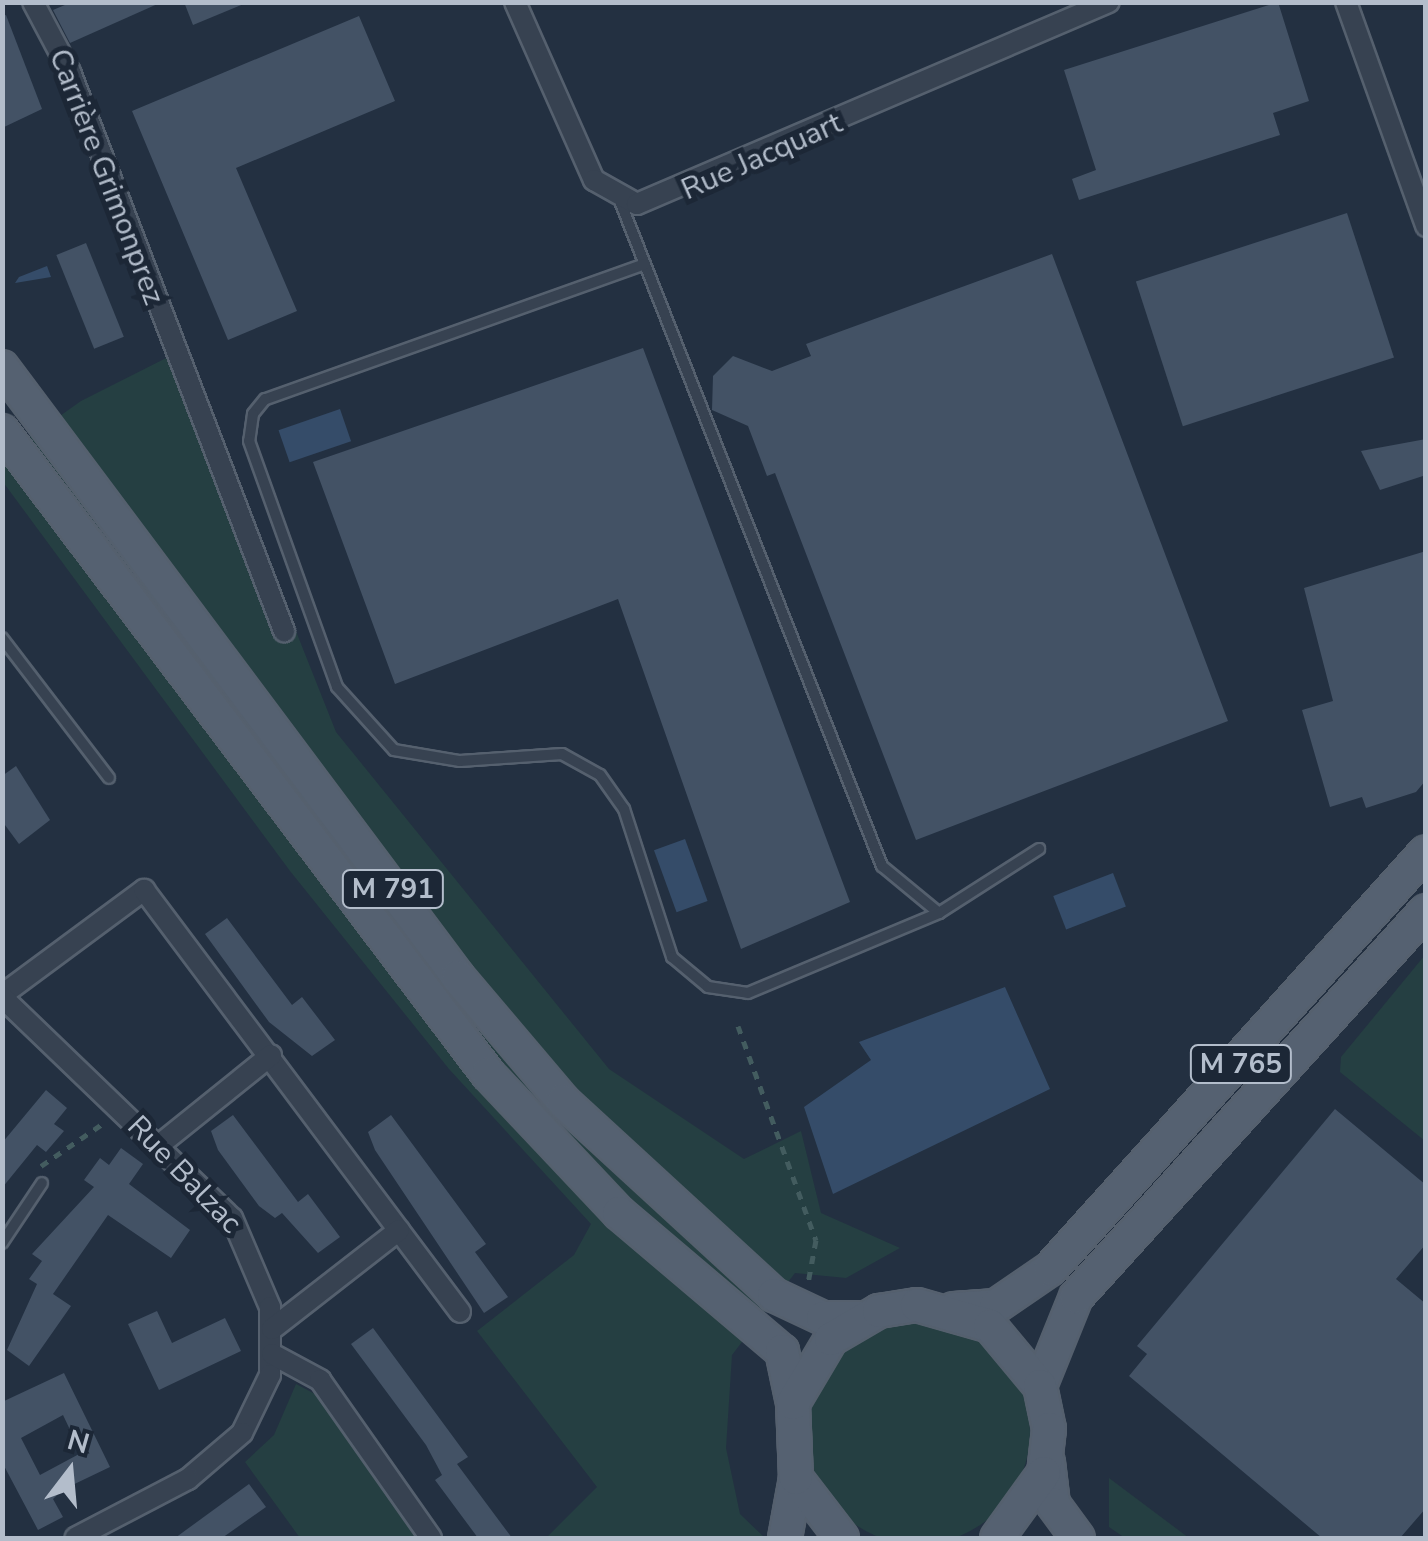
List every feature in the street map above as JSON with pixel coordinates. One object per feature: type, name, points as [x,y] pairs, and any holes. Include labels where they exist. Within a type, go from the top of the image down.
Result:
[{"type":"main road","name":"M 791","points":[[2,366],[490,1017],[638,1178],[793,1307]]},
{"type":"main road","name":"M 791","points":[[2,431],[488,1074],[619,1213],[782,1351],[793,1403]]},
{"type":"main road","name":"M 765","points":[[954,1310],[996,1306],[1050,1270],[1426,852]]},
{"type":"main road","name":"M 765","points":[[1040,1386],[1076,1297],[1426,911]]},
{"type":"main road","points":[[785,1538],[796,1478],[793,1403],[818,1353],[862,1318],[898,1306],[954,1310],[1006,1338],[1040,1386],[1053,1504],[1078,1538]]},
{"type":"main road","points":[[793,1307],[862,1318]]},
{"type":"main road","points":[[996,1538],[1035,1492],[1048,1451]]},
{"type":"main road","points":[[796,1478],[842,1538]]},
{"type":"street","name":"Carrière Grimonprez","points":[[33,2],[70,72],[284,631]]},
{"type":"street","points":[[515,2],[594,180],[620,201]]},
{"type":"street","name":"Rue Jacquart","points":[[620,201],[658,202],[1108,2]]},
{"type":"street","points":[[1346,2],[1426,226]]},
{"type":"street","points":[[2,996],[144,890],[460,1312]]},
{"type":"street","name":"Rue Balzac","points":[[2,996],[243,1234],[272,1329],[272,1354],[254,1414],[226,1452],[74,1538]]},
{"type":"street","points":[[158,1146],[271,1055]]},
{"type":"street","points":[[272,1329],[399,1230]]},
{"type":"street","points":[[272,1354],[320,1380],[430,1538]]},
{"type":"lane","points":[[620,201],[882,866],[940,913]]},
{"type":"lane","points":[[645,264],[265,399],[253,414],[249,441],[336,687],[394,750],[460,761],[562,754],[600,775],[624,809],[672,957],[708,987],[748,993],[940,913],[1039,848]]},
{"type":"lane","points":[[2,638],[108,778]]},
{"type":"lane","points":[[2,1243],[42,1183]]},
{"type":"path","points":[[738,1026],[816,1240],[793,1307]]},
{"type":"path","points":[[42,1183],[50,1177],[39,1164],[80,1146],[118,1108]]},
{"type":"green space","points":[[184,349],[336,732],[609,1069],[744,1159],[801,1131],[821,1213],[900,1248],[846,1278],[795,1273],[732,1355],[726,1448],[740,1514],[765,1538],[546,1538],[597,1487],[477,1331],[574,1255],[591,1224],[449,1069],[290,871],[3,482],[2,457],[81,401]]},
{"type":"green space","points":[[1425,955],[1425,1141],[1340,1072],[1341,1057]]},
{"type":"green space","points":[[918,1320],[961,1329],[997,1353],[1021,1389],[1030,1432],[1021,1475],[997,1511],[961,1535],[918,1544],[875,1535],[839,1511],[815,1475],[806,1432],[815,1389],[839,1353],[875,1329]]},
{"type":"green space","points":[[296,1384],[317,1395],[416,1538],[300,1538],[245,1462],[274,1435]]},
{"type":"green space","points":[[1109,1478],[1189,1538],[1125,1538],[1109,1527]]},
{"type":"water","points":[[47,266],[51,277],[15,283],[19,277]]},
{"type":"water","points":[[340,409],[351,441],[290,462],[279,430]]},
{"type":"water","points":[[685,839],[708,901],[677,912],[654,850]]},
{"type":"water","points":[[1113,873],[1126,907],[1066,930],[1053,896]]},
{"type":"water","points":[[1005,987],[1050,1089],[833,1194],[804,1107],[871,1060],[859,1042]]},
{"type":"building","points":[[72,2],[162,2],[70,43],[53,10]]},
{"type":"building","points":[[184,2],[246,3],[193,25]]},
{"type":"building","points":[[1278,2],[1309,101],[1273,113],[1280,135],[1079,200],[1072,179],[1096,170],[1064,70]]},
{"type":"building","points":[[6,15],[42,109],[2,128],[2,16]]},
{"type":"building","points":[[359,16],[395,101],[236,168],[297,311],[228,340],[132,111]]},
{"type":"building","points":[[1347,213],[1394,358],[1183,426],[1136,282]]},
{"type":"building","points":[[86,243],[124,337],[94,349],[56,255]]},
{"type":"building","points":[[1052,254],[1228,721],[916,840],[775,473],[767,476],[748,426],[712,410],[713,376],[733,356],[772,371],[811,356],[806,344]]},
{"type":"building","points":[[643,348],[850,902],[741,949],[618,599],[395,684],[313,462]]},
{"type":"building","points":[[1426,439],[1426,475],[1380,490],[1361,451]]},
{"type":"building","points":[[1426,551],[1426,780],[1416,792],[1366,808],[1362,797],[1330,807],[1302,710],[1333,701],[1304,588]]},
{"type":"building","points":[[16,766],[50,820],[19,844],[2,821],[2,776]]},
{"type":"building","points":[[227,918],[292,1005],[302,997],[335,1040],[312,1056],[269,1022],[205,934]]},
{"type":"building","points":[[46,1090],[67,1108],[54,1124],[64,1131],[46,1152],[37,1145],[2,1188],[2,1143]]},
{"type":"building","points":[[1335,1109],[1426,1185],[1426,1244],[1396,1279],[1426,1304],[1426,1508],[1400,1538],[1322,1538],[1129,1376],[1147,1354],[1137,1346]]},
{"type":"building","points":[[233,1115],[298,1202],[308,1194],[340,1237],[318,1253],[282,1213],[275,1218],[259,1206],[218,1150],[211,1131]]},
{"type":"building","points":[[391,1115],[486,1244],[475,1252],[508,1297],[484,1313],[375,1150],[368,1132]]},
{"type":"building","points":[[121,1148],[143,1164],[129,1184],[190,1230],[171,1258],[108,1215],[53,1294],[71,1306],[29,1366],[7,1350],[37,1284],[29,1279],[42,1261],[32,1254],[94,1187],[84,1180],[100,1158],[109,1165]]},
{"type":"building","points":[[157,1311],[172,1343],[225,1318],[241,1351],[159,1390],[128,1324]]},
{"type":"building","points":[[373,1328],[468,1457],[457,1464],[512,1538],[478,1538],[435,1480],[442,1475],[426,1445],[351,1344]]},
{"type":"building","points":[[64,1373],[110,1467],[62,1490],[53,1499],[63,1517],[38,1530],[2,1462],[2,1402]],"holes":[[[63,1415],[81,1453],[40,1475],[21,1438]]]},
{"type":"building","points":[[249,1484],[266,1507],[222,1538],[175,1538]]}]
